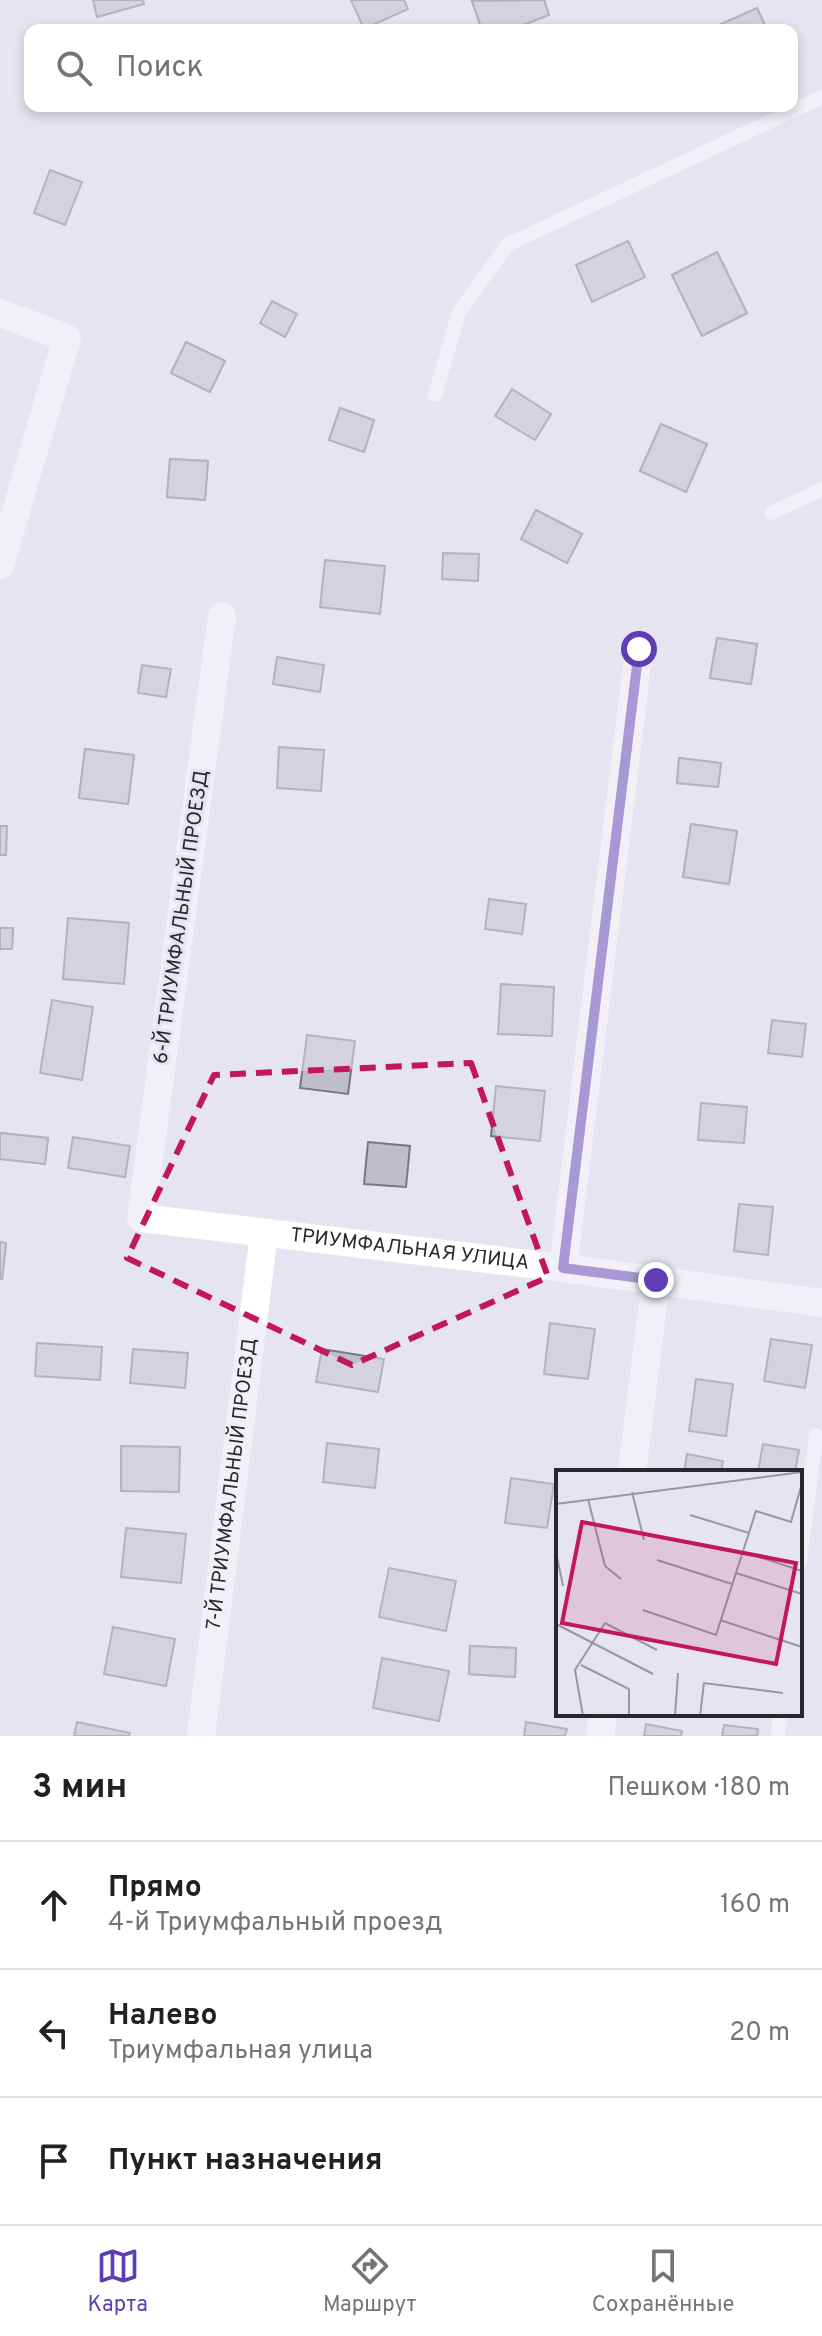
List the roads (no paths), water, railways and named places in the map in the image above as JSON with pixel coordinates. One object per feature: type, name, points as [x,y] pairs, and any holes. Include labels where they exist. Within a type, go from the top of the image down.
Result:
[{"type":"street","points":[[0,313],[67,338],[0,565]]},
{"type":"street","name":"6-Й ТРИУМФАЛЬНЫЙ ПРОЕЗД","points":[[141,1218],[222,616]]},
{"type":"street","points":[[563,1268],[639,649]]},
{"type":"street","name":"ТРИУМФАЛЬНАЯ УЛИЦА","points":[[141,1218],[563,1268],[822,1303]]},
{"type":"street","name":"7-Й ТРИУМФАЛЬНЫЙ ПРОЕЗД","points":[[201,1736],[264,1233]]},
{"type":"street","points":[[632,1470],[656,1280]]},
{"type":"street","points":[[600,1736],[603,1716]]},
{"type":"lane","points":[[798,108],[822,97]]},
{"type":"lane","points":[[435,395],[459,312],[507,245],[790,112]]},
{"type":"lane","points":[[771,513],[822,489]]},
{"type":"lane","points":[[802,1546],[816,1435]]},
{"type":"lane","points":[[778,1736],[780,1716]]}]
